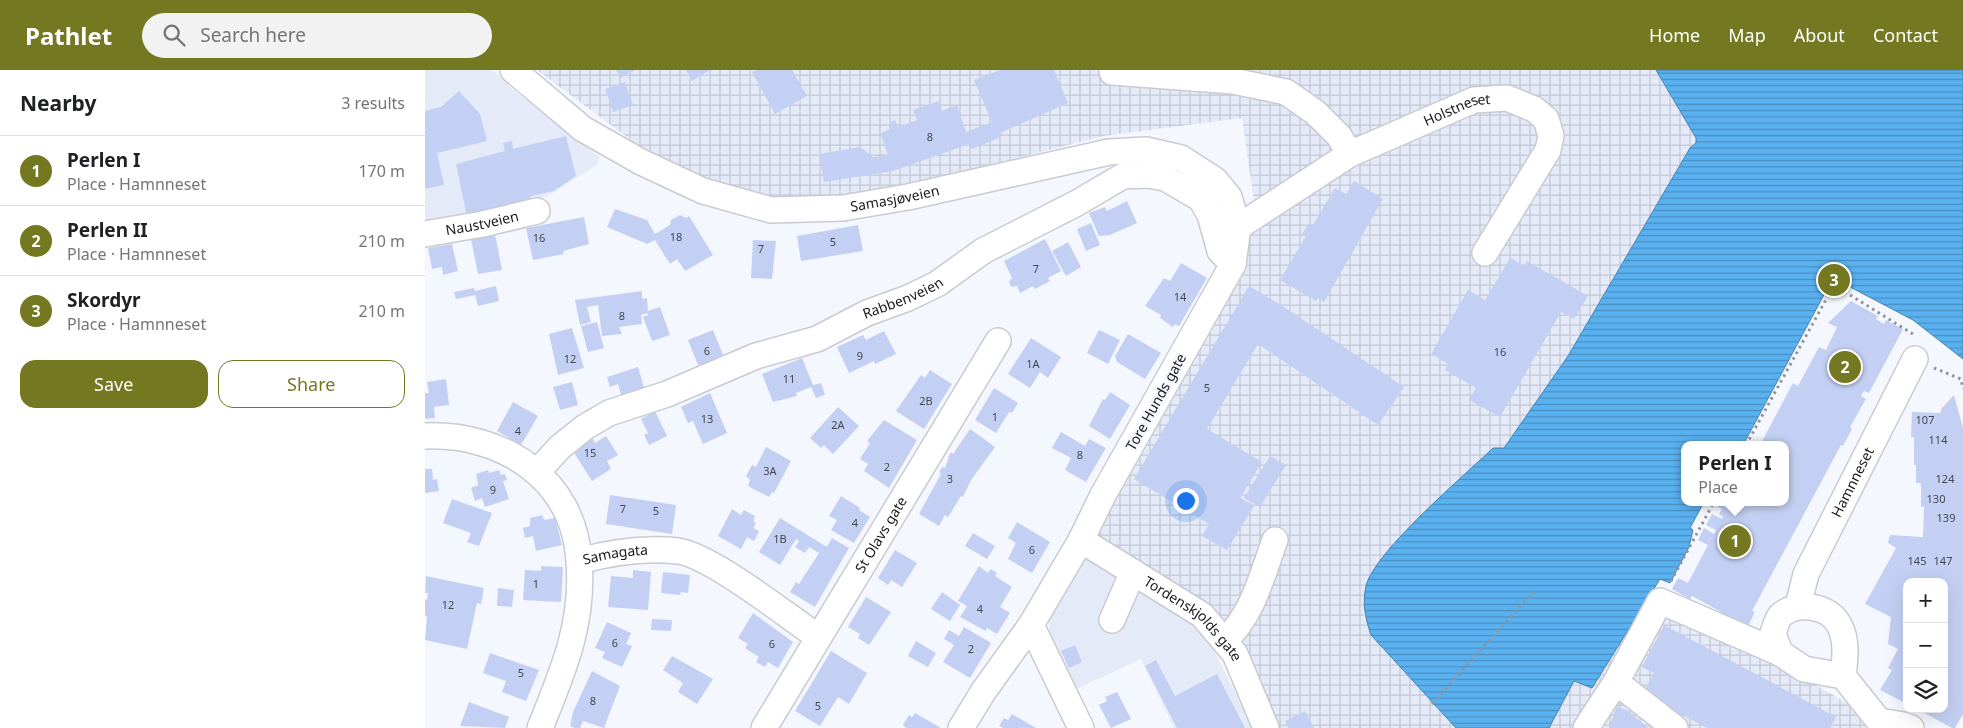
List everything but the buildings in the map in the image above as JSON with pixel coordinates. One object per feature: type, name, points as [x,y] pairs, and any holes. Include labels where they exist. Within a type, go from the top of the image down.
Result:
[{"type":"street","name":"Samasjøveien","points":[[513,70],[583,129],[641,162],[703,191],[771,210],[843,208],[908,197],[1109,152],[1146,150],[1181,158],[1215,180],[1229,198],[1238,227],[1233,264]]},
{"type":"street","points":[[1113,72],[1233,81],[1286,92],[1316,112],[1339,136],[1350,154]]},
{"type":"street","name":"Holstneset","points":[[1238,227],[1350,154],[1474,100],[1507,98],[1534,108],[1546,119],[1551,136],[1548,150],[1485,253]]},
{"type":"street","name":"Rabbenveien","points":[[537,472],[560,447],[585,427],[609,413],[667,394],[756,356],[817,339],[867,313],[908,298],[937,284],[983,251],[1077,203],[1123,176],[1147,175],[1165,178],[1201,199],[1210,215],[1220,251],[1233,264]]},
{"type":"street","name":"Naustveien","points":[[425,234],[483,224],[537,211]]},
{"type":"street","name":"Tore Hunds gate","points":[[961,728],[983,692],[1031,625],[1081,540],[1108,486],[1233,264]]},
{"type":"street","name":"St Olavs gate","points":[[775,724],[818,637],[998,341]]},
{"type":"street","name":"Hamnneset","points":[[1798,606],[1806,574],[1915,359]]},
{"type":"street","name":"Samagata","points":[[425,436],[447,435],[474,441],[502,452],[537,472],[557,493],[570,517],[578,548],[579,561],[636,549],[680,551],[707,562],[818,637]]},
{"type":"street","name":"Tordenskjolds gate","points":[[1081,540],[1202,615],[1235,654],[1266,728]]},
{"type":"street","points":[[1225,640],[1238,628],[1246,614],[1275,540]]},
{"type":"street","points":[[541,728],[574,637],[580,606],[579,561]]},
{"type":"street","points":[[1112,620],[1133,572]]},
{"type":"street","points":[[1586,728],[1615,682],[1660,601],[1779,653],[1804,670],[1843,676]]},
{"type":"street","points":[[1779,653],[1773,633],[1780,616],[1798,606],[1818,608],[1838,623],[1846,649],[1843,676],[1876,724],[1904,725],[1911,728]]},
{"type":"street","points":[[1031,625],[1081,728]]},
{"type":"street","points":[[1615,682],[1675,728]]},
{"type":"path","points":[[1748,441],[1834,284],[1924,341],[1915,359],[1961,379],[1963,390]]},
{"type":"path","points":[[1660,601],[1713,506]]},
{"type":"path","points":[[1433,704],[1535,590]]},
{"type":"shaded area","points":[[425,70],[493,70],[512,89],[599,157],[598,164],[552,193],[525,205],[425,224]]},
{"type":"shaded area","points":[[537,70],[1656,70],[1696,138],[1696,143],[1690,148],[1568,356],[1504,448],[1493,448],[1364,602],[1364,617],[1371,635],[1456,728],[1272,728],[1232,653],[1084,543],[1167,379],[1257,222],[1242,118],[1103,136],[948,176],[832,200],[792,201],[755,196],[654,157]]},
{"type":"shaded area","points":[[1083,559],[1091,560],[1154,597],[1207,637],[1253,728],[1174,728],[1141,659],[1072,691],[1049,631],[1049,616]]},
{"type":"shaded area","points":[[1653,589],[1889,728],[1549,728],[1574,681],[1592,688]]},
{"type":"water","points":[[1656,70],[1963,70],[1963,359],[1913,320],[1833,278],[1745,441],[1681,441],[1681,506],[1702,506],[1690,528],[1693,530],[1689,547],[1670,583],[1660,579],[1592,688],[1574,681],[1549,728],[1456,728],[1371,635],[1365,610],[1366,586],[1373,571],[1385,554],[1422,514],[1493,448],[1504,448],[1568,356],[1690,148],[1696,143],[1696,138]]},
{"type":"place","name":"Skordyr","points":[[1834,280]]},
{"type":"place","name":"Perlen II","points":[[1845,367]]},
{"type":"place","name":"Perlen I","points":[[1735,541]]}]
